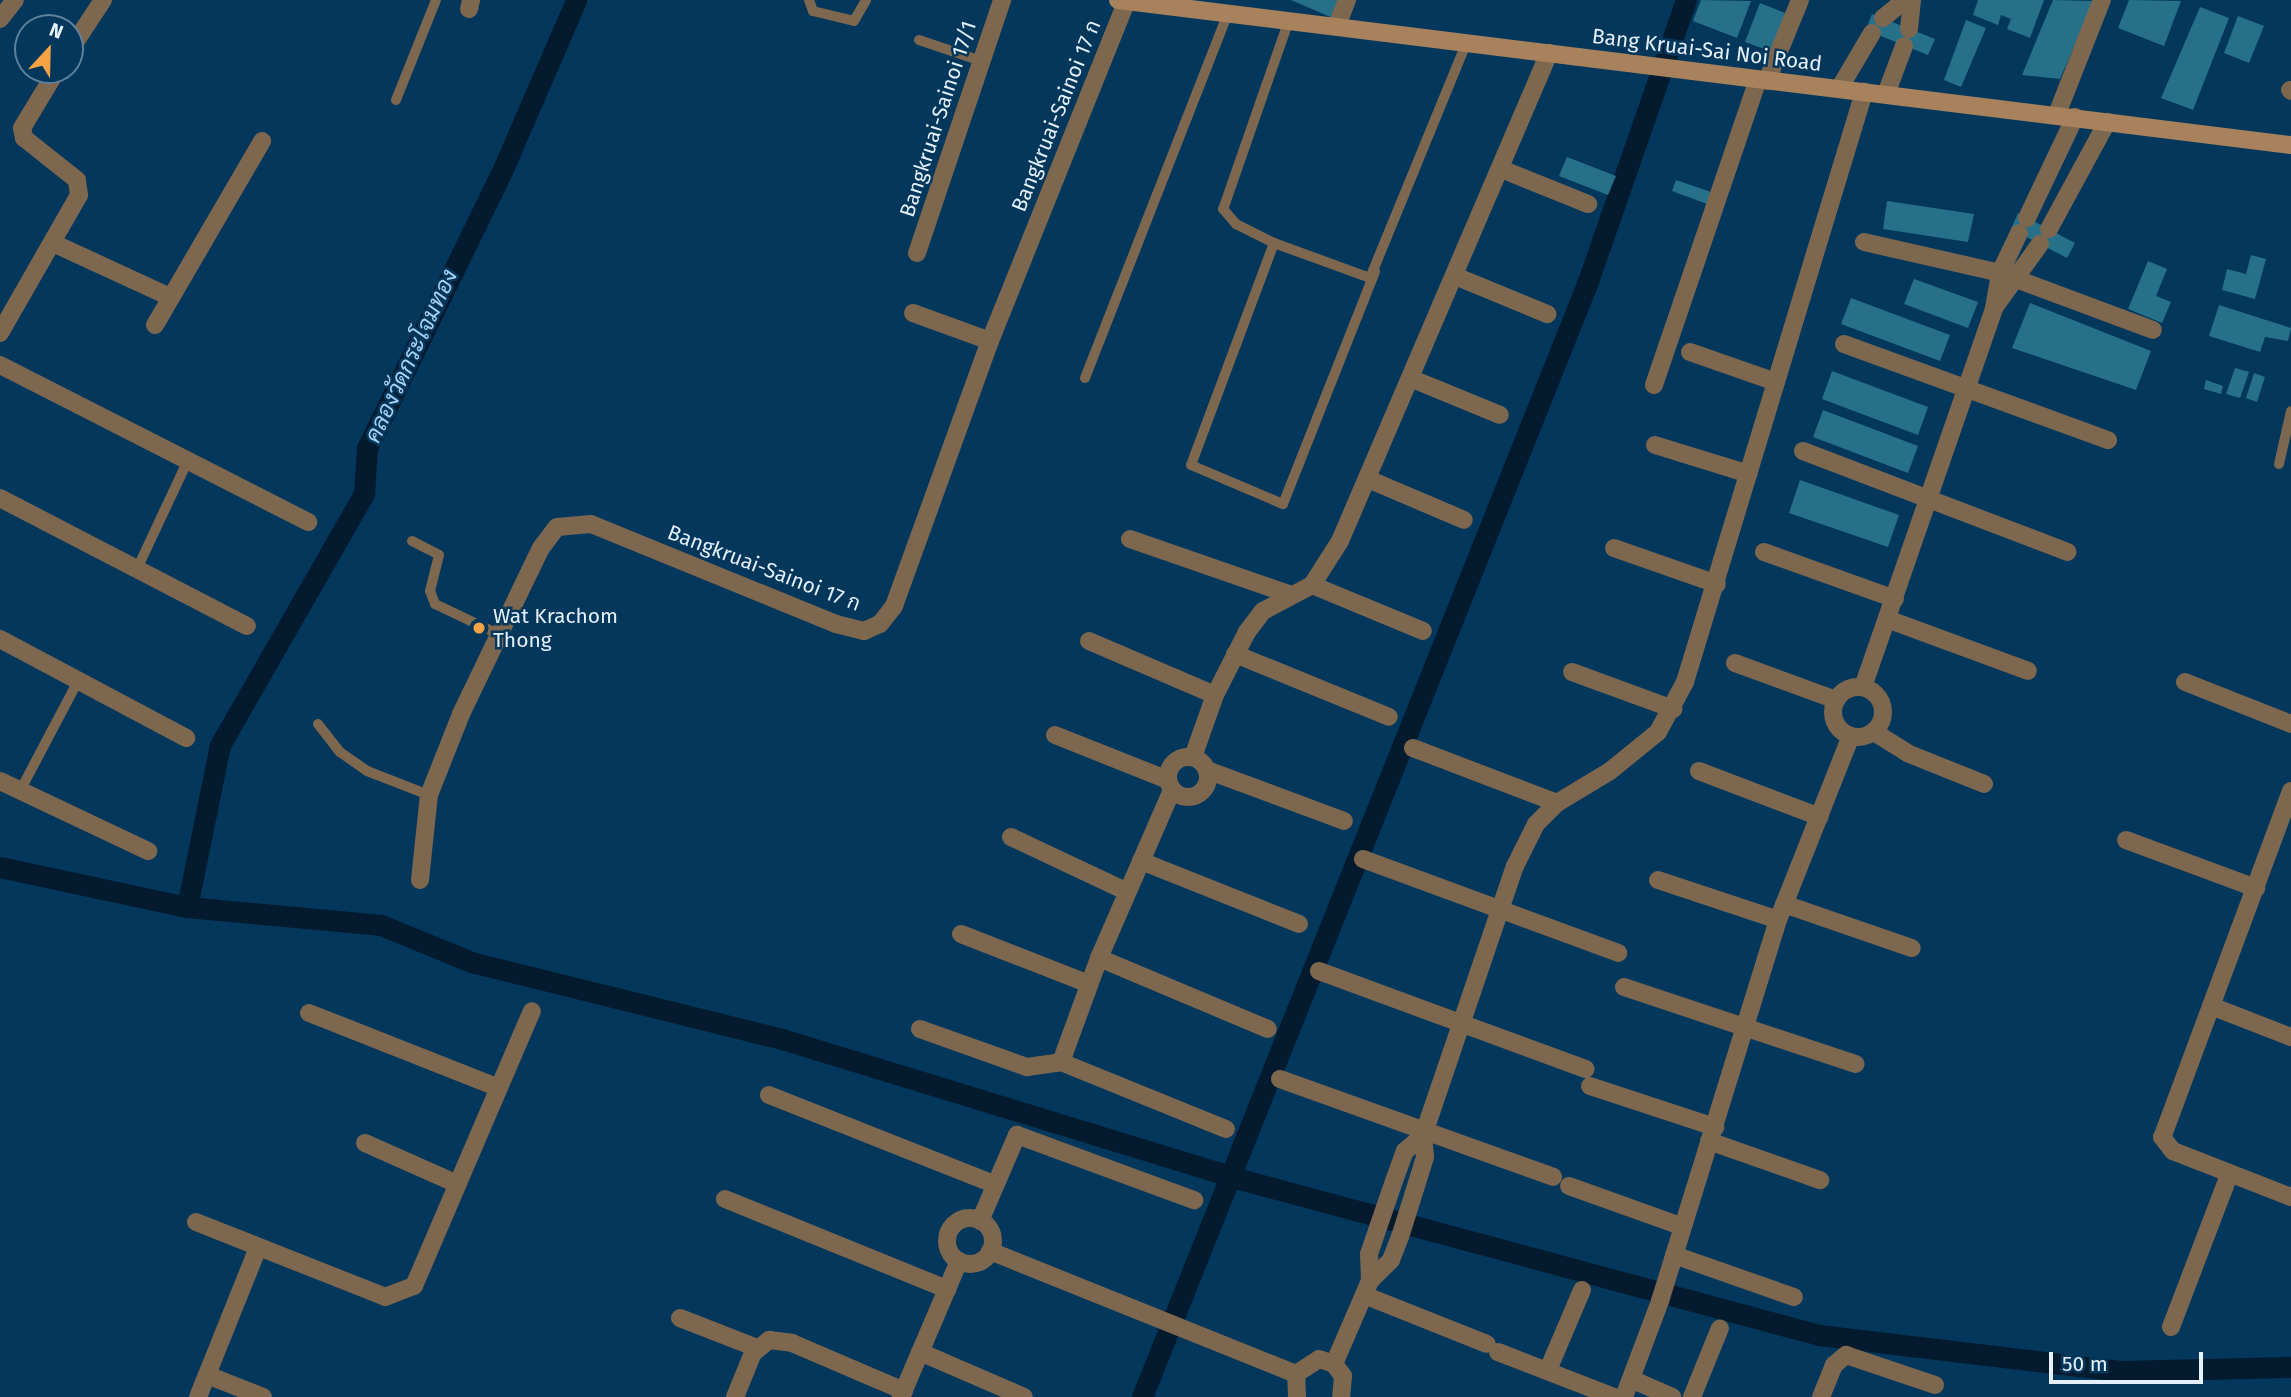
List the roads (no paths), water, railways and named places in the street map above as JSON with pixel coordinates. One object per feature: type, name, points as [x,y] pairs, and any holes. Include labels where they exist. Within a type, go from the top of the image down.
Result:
[{"type":"main road","name":"Bang Kruai-Sai Noi Road","points":[[1122,1],[1467,41],[1711,74],[2066,115],[2291,145]]},
{"type":"street","points":[[0,19],[15,0]]},
{"type":"street","points":[[84,29],[103,0]]},
{"type":"street","name":"Bangkruai-Sainoi 17/1","points":[[918,253],[1002,0]]},
{"type":"street","points":[[1337,26],[1347,0]]},
{"type":"street","points":[[1654,385],[1762,80],[1800,0]]},
{"type":"street","points":[[1839,89],[1877,26],[1905,0]]},
{"type":"street","points":[[1886,94],[1907,38],[1912,0]]},
{"type":"street","points":[[1863,687],[1994,308],[2000,273],[2023,226],[2066,115],[2102,0]]},
{"type":"street","name":"Bangkruai-Sainoi 17 ก","points":[[420,880],[429,795],[461,715],[502,636],[541,548],[557,527],[579,521],[836,624],[864,631],[880,624],[894,606],[990,341],[1122,1]]},
{"type":"street","points":[[1193,757],[1215,695],[1235,654],[1263,611],[1312,584],[1368,479],[1549,53]]},
{"type":"street","points":[[0,333],[55,244],[80,187],[24,138],[22,128],[49,84]]},
{"type":"street","points":[[1367,1288],[1391,1260],[1400,1237],[1425,1157],[1424,1133],[1501,907],[1536,824],[1557,803],[1633,755],[1673,709],[1717,583],[1864,92]]},
{"type":"street","points":[[1994,308],[2020,279],[2107,122]]},
{"type":"street","points":[[155,325],[262,141]]},
{"type":"street","points":[[1501,169],[1588,204]]},
{"type":"street","points":[[1864,242],[2020,279],[2153,330]]},
{"type":"street","points":[[55,244],[170,297]]},
{"type":"street","points":[[1455,276],[1547,314]]},
{"type":"street","points":[[913,313],[990,341]]},
{"type":"street","points":[[1844,344],[2108,440]]},
{"type":"street","points":[[1690,352],[1776,382]]},
{"type":"street","points":[[0,365],[308,522]]},
{"type":"street","points":[[1410,378],[1500,415]]},
{"type":"street","points":[[1656,445],[1749,474]]},
{"type":"street","points":[[1802,451],[2067,552]]},
{"type":"street","points":[[1368,479],[1464,520]]},
{"type":"street","points":[[0,498],[247,626]]},
{"type":"street","points":[[1130,539],[1292,595]]},
{"type":"street","points":[[1614,548],[1717,583]]},
{"type":"street","points":[[1764,552],[1895,599]]},
{"type":"street","points":[[1312,584],[1423,631]]},
{"type":"street","points":[[1887,619],[2028,671]]},
{"type":"street","points":[[0,639],[77,683],[186,738]]},
{"type":"street","points":[[1088,641],[1215,695]]},
{"type":"street","points":[[1235,654],[1389,717]]},
{"type":"street","points":[[1735,663],[1836,700]]},
{"type":"street","points":[[1572,672],[1673,709]]},
{"type":"street","points":[[2185,682],[2291,724]]},
{"type":"street","points":[[1851,736],[1835,722],[1836,700],[1843,692],[1863,687]]},
{"type":"street","points":[[1863,687],[1881,701],[1884,712],[1874,732]]},
{"type":"street","points":[[1851,736],[1874,732],[1907,753],[1984,784]]},
{"type":"street","points":[[1055,735],[1170,785],[1189,798],[1206,789],[1207,769]]},
{"type":"street","points":[[1624,1397],[1667,1280],[1681,1226],[1781,912],[1851,736]]},
{"type":"street","points":[[1413,748],[1557,803]]},
{"type":"street","points":[[1193,757],[1207,769],[1344,821]]},
{"type":"street","points":[[1061,1062],[1126,891],[1142,861],[1170,785],[1174,762],[1193,757]]},
{"type":"street","points":[[1699,771],[1820,817]]},
{"type":"street","points":[[0,781],[148,850]]},
{"type":"street","points":[[2291,791],[2162,1137],[2173,1151],[2291,1197]]},
{"type":"street","points":[[1011,837],[1126,891]]},
{"type":"street","points":[[2126,840],[2256,888]]},
{"type":"street","points":[[1363,859],[1501,907],[1618,953]]},
{"type":"street","points":[[1142,861],[1299,925]]},
{"type":"street","points":[[1658,880],[1912,948]]},
{"type":"street","points":[[961,933],[1089,984]]},
{"type":"street","points":[[1099,958],[1268,1029]]},
{"type":"street","points":[[1319,971],[1462,1021],[1820,1180]]},
{"type":"street","points":[[1624,986],[1856,1063]]},
{"type":"street","points":[[2211,1006],[2291,1037]]},
{"type":"street","points":[[196,1222],[385,1297],[414,1286],[531,1011]]},
{"type":"street","points":[[309,1013],[499,1088]]},
{"type":"street","points":[[920,1028],[1027,1067],[1061,1062],[1226,1129]]},
{"type":"street","points":[[1280,1079],[1681,1226]]},
{"type":"street","points":[[769,1094],[994,1184]]},
{"type":"street","points":[[1334,1364],[1367,1288],[1376,1233],[1405,1151],[1424,1133]]},
{"type":"street","points":[[980,1221],[1014,1138],[1026,1135],[1194,1200]]},
{"type":"street","points":[[365,1143],[457,1184]]},
{"type":"street","points":[[2171,1327],[2229,1175]]},
{"type":"street","points":[[725,1199],[947,1289]]},
{"type":"street","points":[[963,1219],[980,1221],[991,1234],[990,1251],[977,1262],[960,1261],[948,1248],[950,1230],[963,1219]]},
{"type":"street","points":[[198,1397],[258,1248]]},
{"type":"street","points":[[990,1251],[1296,1374]]},
{"type":"street","points":[[1674,1255],[1794,1297]]},
{"type":"street","points":[[735,1397],[757,1348],[769,1340],[792,1343],[903,1394],[960,1261]]},
{"type":"street","points":[[1367,1288],[1492,1348],[1614,1397]]},
{"type":"street","points":[[1548,1370],[1582,1290]]},
{"type":"street","points":[[680,1318],[757,1348]]},
{"type":"street","points":[[1692,1397],[1720,1328]]},
{"type":"street","points":[[920,1352],[1024,1397]]},
{"type":"street","points":[[1821,1397],[1834,1365],[1846,1355],[1935,1385]]},
{"type":"street","points":[[1296,1374],[1312,1360],[1334,1364],[1343,1376],[1341,1397]]},
{"type":"street","points":[[1296,1374],[1297,1397]]},
{"type":"street","points":[[207,1375],[263,1397]]},
{"type":"street","points":[[1631,1379],[1672,1397]]},
{"type":"lane","points":[[396,100],[436,0]]},
{"type":"lane","points":[[809,0],[813,11],[854,20],[866,0]]},
{"type":"lane","points":[[1085,378],[1228,13]]},
{"type":"lane","points":[[1289,20],[1223,209],[1236,224],[1274,243],[1365,279],[1374,271]]},
{"type":"lane","points":[[919,40],[981,61]]},
{"type":"lane","points":[[1274,243],[1191,465],[1283,504],[1467,41]]},
{"type":"lane","points":[[2279,464],[2291,411]]},
{"type":"lane","points":[[137,569],[188,460]]},
{"type":"lane","points":[[412,541],[439,555],[430,591],[435,604],[502,636]]},
{"type":"lane","points":[[20,791],[77,683]]},
{"type":"lane","points":[[318,724],[340,752],[367,771],[429,795]]},
{"type":"waterway","name":"คลองวัดกระโจมทอง","points":[[187,907],[220,745],[364,494],[367,448],[503,169],[576,0]]},
{"type":"waterway","points":[[1142,1397],[1587,284],[1686,0]]},
{"type":"waterway","points":[[0,867],[187,907],[381,925],[471,962],[782,1039],[1232,1177],[1819,1335],[2122,1371],[2291,1367]]},
{"type":"place","name":"Wat Krachom Thong","points":[[479,628]]}]
